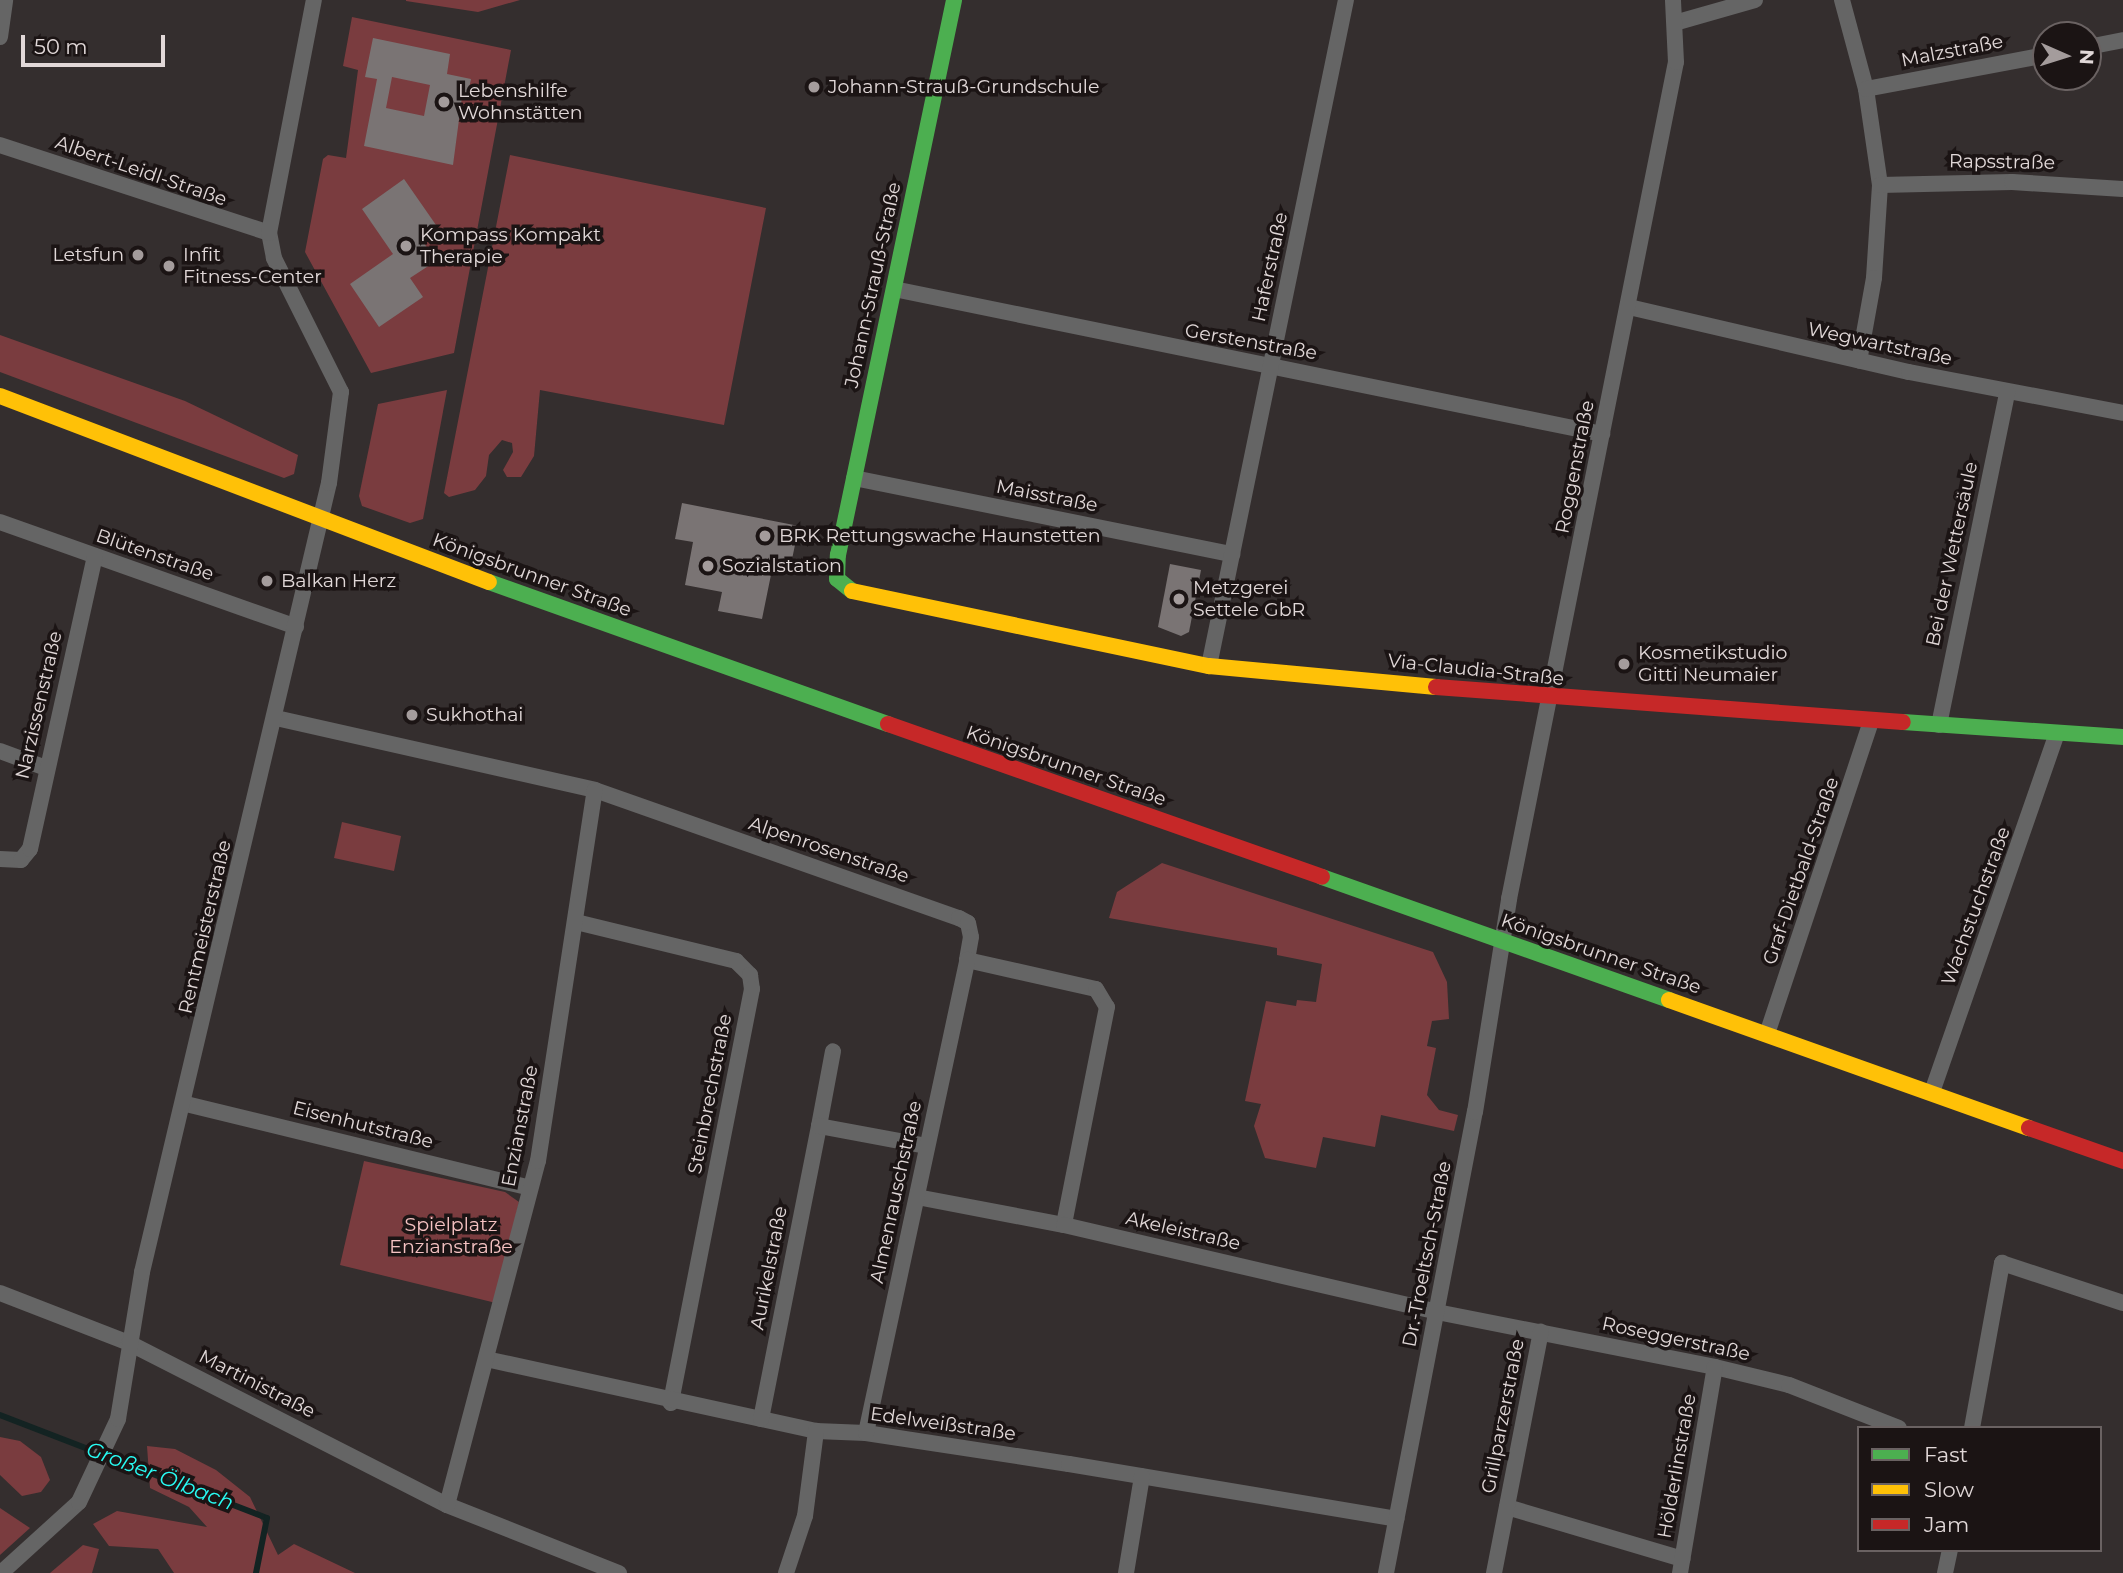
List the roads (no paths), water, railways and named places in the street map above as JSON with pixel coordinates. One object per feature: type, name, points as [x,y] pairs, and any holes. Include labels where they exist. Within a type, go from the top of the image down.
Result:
[{"type":"main road","name":"Johann-Strauß-Straße","points":[[837,579],[854,478],[954,0]]},
{"type":"main road","name":"Königsbrunner Straße","points":[[0,396],[320,521],[2123,1161]]},
{"type":"main road","name":"Via-Claudia-Straße","points":[[837,579],[856,592],[1209,666],[1551,698],[2123,737]]},
{"type":"street","points":[[0,37],[5,0]]},
{"type":"street","points":[[269,233],[314,0]]},
{"type":"street","name":"Haferstraße","points":[[1209,666],[1346,0]]},
{"type":"street","name":"Roggenstraße","points":[[1504,942],[1676,62],[1678,22],[1673,0]]},
{"type":"street","points":[[1678,22],[1755,0]]},
{"type":"street","points":[[1842,0],[1866,89],[1880,185],[1874,278],[1859,361]]},
{"type":"street","points":[[2102,44],[2123,40]]},
{"type":"street","name":"Malzstraße","points":[[1866,89],[2032,58]]},
{"type":"street","name":"Albert-Leidl-Straße","points":[[0,145],[269,233]]},
{"type":"street","name":"Rapsstraße","points":[[1880,185],[2012,182],[2123,189]]},
{"type":"street","name":"Rentmeisterstraße","points":[[129,1342],[276,718],[343,411],[341,392],[274,258],[269,233]]},
{"type":"street","name":"Gerstenstraße","points":[[894,289],[1602,433]]},
{"type":"street","name":"Wegwartstraße","points":[[1629,307],[2007,393],[2123,413]]},
{"type":"street","name":"Bei der Wettersäule","points":[[1939,725],[2007,393]]},
{"type":"street","name":"Maisstraße","points":[[854,478],[1232,554]]},
{"type":"street","name":"Blütenstraße","points":[[0,522],[296,627]]},
{"type":"street","name":"Narzissenstraße","points":[[0,859],[21,860],[30,849],[94,556]]},
{"type":"street","name":"Alpenrosenstraße","points":[[276,718],[594,790],[958,918],[968,923],[971,937],[967,960]]},
{"type":"street","name":"Graf-Dietbald-Straße","points":[[1767,1034],[1871,720]]},
{"type":"street","name":"Wachstuchstraße","points":[[1932,1092],[2057,733]]},
{"type":"street","points":[[0,751],[46,768]]},
{"type":"street","name":"Enzianstraße","points":[[447,1505],[530,1188],[576,922],[594,790]]},
{"type":"street","name":"Steinbrechstraße","points":[[576,922],[736,961],[750,975],[752,989],[671,1403]]},
{"type":"street","name":"Dr.-Troeltsch-Straße","points":[[1386,1573],[1437,1312],[1504,942]]},
{"type":"street","points":[[967,960],[1096,989],[1107,1007],[1064,1225]]},
{"type":"street","name":"Almenrauschstraße","points":[[866,1433],[967,960]]},
{"type":"street","name":"Aurikelstraße","points":[[761,1419],[834,1051]]},
{"type":"street","name":"Eisenhutstraße","points":[[186,1104],[530,1188]]},
{"type":"street","points":[[819,1126],[927,1146]]},
{"type":"street","name":"Akeleistraße","points":[[917,1197],[1064,1225],[1437,1312]]},
{"type":"street","points":[[1972,1426],[2002,1263],[2123,1303]]},
{"type":"street","name":"Martinistraße","points":[[0,1293],[129,1342],[447,1505],[619,1573]]},
{"type":"street","name":"Roseggerstraße","points":[[1437,1312],[1715,1367],[1789,1385],[1894,1426]]},
{"type":"street","name":"Grillparzerstraße","points":[[1494,1573],[1541,1332]]},
{"type":"street","points":[[1,1573],[79,1502],[111,1440],[129,1342]]},
{"type":"street","name":"Edelweißstraße","points":[[486,1359],[671,1403],[816,1431],[866,1433],[1396,1519]]},
{"type":"street","name":"Hölderlinstraße","points":[[1681,1566],[1715,1367]]},
{"type":"street","points":[[786,1573],[805,1516],[816,1431]]},
{"type":"street","points":[[1126,1573],[1142,1476]]},
{"type":"street","name":"Grillparzerstraße","points":[[1507,1507],[1681,1566]]},
{"type":"street","points":[[1945,1573],[1950,1552]]},
{"type":"waterway","name":"Großer Ölbach","points":[[0,1415],[267,1518],[256,1573]]},
{"type":"place","name":"Johann-Strauß-Grundschule","points":[[814,87]]},
{"type":"place","name":"Lebenshilfe Wohnstätten","points":[[444,102]]},
{"type":"place","name":"Kompass Kompakt Therapie","points":[[406,246]]},
{"type":"place","name":"Letsfun","points":[[138,255]]},
{"type":"place","name":"Infit Fitness-Center","points":[[169,266]]},
{"type":"place","name":"BRK Rettungswache Haunstetten","points":[[765,536]]},
{"type":"place","name":"Sozialstation","points":[[708,566]]},
{"type":"place","name":"Balkan Herz","points":[[267,581]]},
{"type":"place","name":"Metzgerei Settele GbR","points":[[1179,599]]},
{"type":"place","name":"Kosmetikstudio Gitti Neumaier","points":[[1624,664]]},
{"type":"place","name":"Sukhothai","points":[[412,715]]},
{"type":"park label","name":"Spielplatz Enzianstraße","points":[[451,1236]]}]
